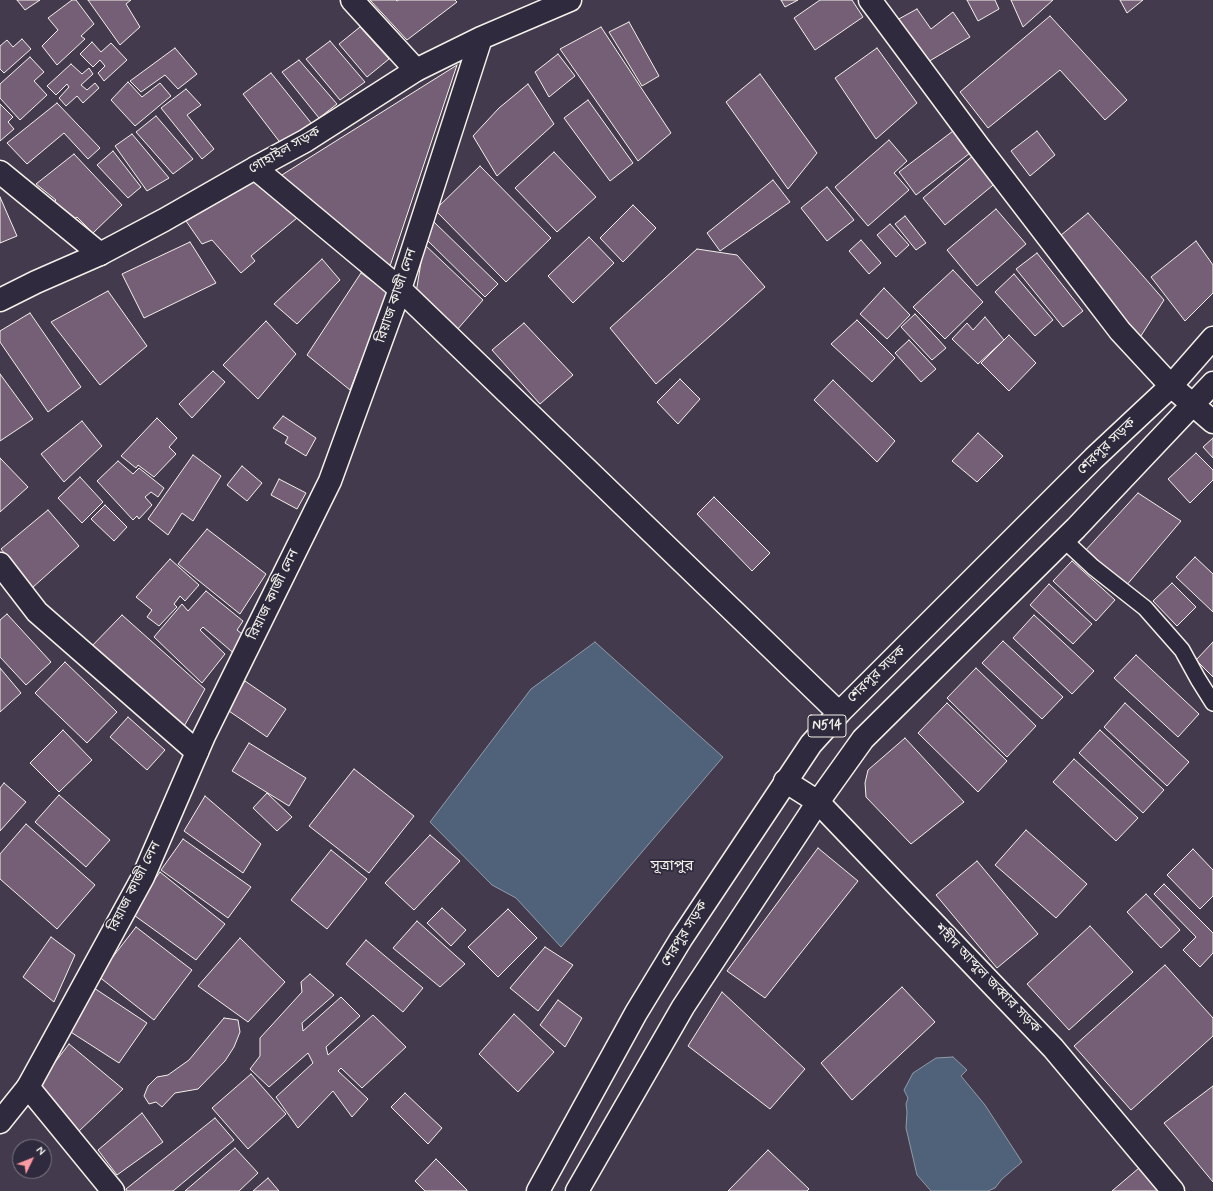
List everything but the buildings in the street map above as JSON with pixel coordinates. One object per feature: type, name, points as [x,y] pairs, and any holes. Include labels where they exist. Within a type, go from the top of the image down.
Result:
[{"type":"main road","points":[[352,0],[416,70]]},
{"type":"main road","name":"গোহাইল সড়ক","points":[[0,300],[36,282],[100,254],[164,220],[305,141],[416,70],[481,38],[570,0]]},
{"type":"main road","points":[[870,0],[979,148],[1120,331],[1171,386],[1213,422]]},
{"type":"main road","name":"রিয়াজ কাজী লেন","points":[[0,1122],[28,1087],[143,877],[197,752],[330,481],[400,289],[481,38]]},
{"type":"main road","points":[[255,168],[400,289],[839,712]]},
{"type":"main road","points":[[0,172],[100,254]]},
{"type":"main road","name":"শেরপুর সড়ক","points":[[538,1191],[636,1013],[681,939],[811,744],[839,712],[1094,458],[1171,386],[1213,338]]},
{"type":"main road","name":"N514","points":[[577,1191],[683,1006],[818,802],[863,739],[1076,528],[1213,383]]},
{"type":"main road","points":[[0,564],[37,612],[197,752]]},
{"type":"main road","name":"শহীদ আব্দুল জব্বার সড়ক","points":[[785,781],[818,802],[1053,1048],[1173,1191]]},
{"type":"main road","points":[[28,1087],[112,1191]]},
{"type":"lane","points":[[1064,540],[1093,567],[1145,608],[1182,650],[1213,703]]},
{"type":"water","points":[[595,642],[723,757],[561,947],[516,898],[492,885],[430,822],[531,689]]},
{"type":"water","points":[[953,1057],[967,1070],[961,1076],[985,1105],[1022,1162],[1002,1179],[995,1188],[988,1191],[931,1191],[917,1175],[906,1128],[906,1104],[908,1098],[904,1090],[913,1073],[936,1058]]},
{"type":"district","name":"সূত্রাপুর","points":[[672,867]]}]
